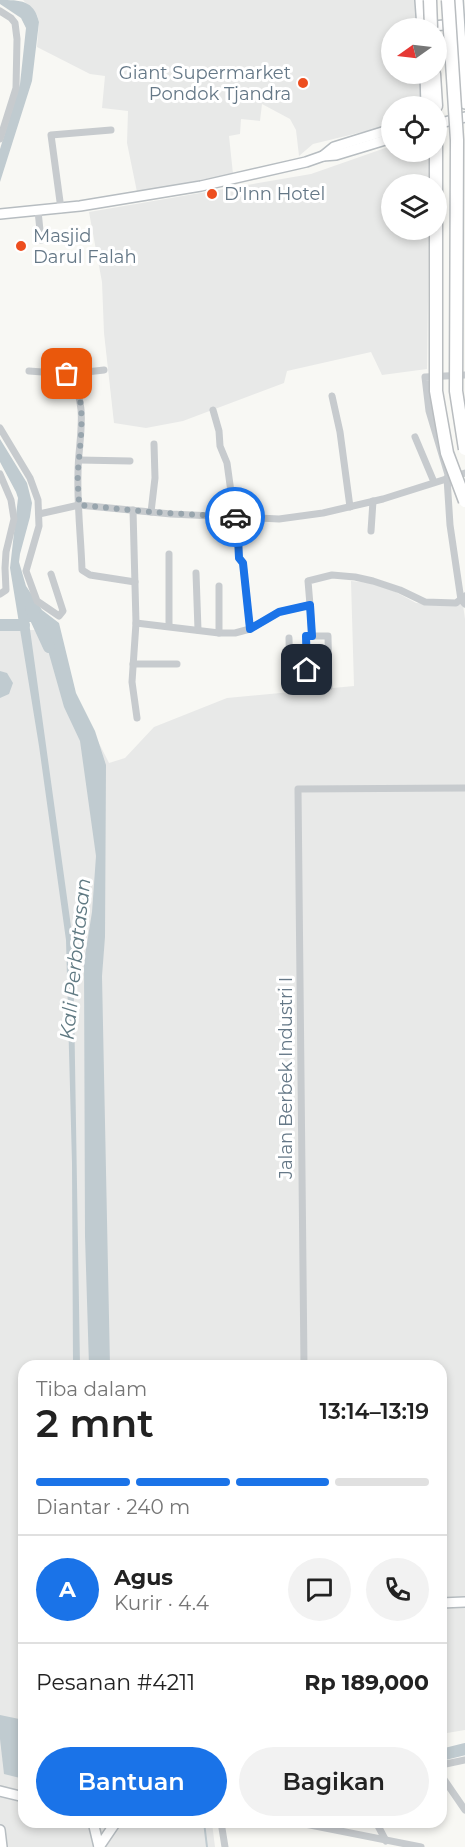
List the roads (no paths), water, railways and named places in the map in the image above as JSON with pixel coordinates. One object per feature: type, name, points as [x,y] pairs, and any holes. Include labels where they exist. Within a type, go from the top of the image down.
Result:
[{"type":"highway","points":[[426,18],[430,0]]},
{"type":"highway","points":[[448,0],[458,151],[456,391],[465,449]]},
{"type":"highway","points":[[439,162],[436,391],[447,453],[465,501]]},
{"type":"main road","points":[[420,0],[423,18]]},
{"type":"main road","points":[[458,0],[462,21],[461,45],[465,104]]},
{"type":"main road","points":[[447,23],[462,21]]},
{"type":"main road","points":[[447,42],[461,45]]},
{"type":"main road","points":[[447,121],[465,117]]},
{"type":"main road","points":[[323,156],[334,147],[381,132]]},
{"type":"main road","points":[[0,214],[61,209],[201,186],[323,156],[336,155],[381,141]]},
{"type":"main road","points":[[447,1602],[465,1602]]},
{"type":"main road","points":[[0,1791],[18,1796]]},
{"type":"main road","points":[[94,1828],[99,1847]]},
{"type":"main road","points":[[99,1847],[112,1828]]},
{"type":"main road","points":[[0,1830],[2,1847]]},
{"type":"street","points":[[0,11],[15,23],[17,48],[16,88],[0,139]]},
{"type":"street","points":[[61,209],[51,135],[111,130]]},
{"type":"street","points":[[38,211],[41,240]]},
{"type":"street","points":[[29,371],[69,374],[104,370]]},
{"type":"street","points":[[69,374],[81,406],[79,505],[82,570],[90,575],[135,582]]},
{"type":"street","points":[[308,688],[310,605],[308,581],[332,575],[373,581],[400,590],[424,602],[456,603],[464,600],[450,525],[448,478],[429,411],[425,377],[464,375]]},
{"type":"street","points":[[332,396],[340,432],[350,507]]},
{"type":"street","points":[[213,410],[226,463],[239,558],[243,563],[250,629]]},
{"type":"street","points":[[0,428],[30,478],[38,500],[39,526],[26,571],[37,601],[59,616],[63,611],[51,574]]},
{"type":"street","points":[[416,437],[434,482]]},
{"type":"street","points":[[151,512],[155,478],[154,444]]},
{"type":"street","points":[[79,460],[130,461]]},
{"type":"street","points":[[39,514],[79,505],[151,512],[279,519],[350,507],[465,473]]},
{"type":"street","points":[[0,474],[14,519],[2,568],[6,590],[2,594]]},
{"type":"street","points":[[371,531],[373,501]]},
{"type":"street","points":[[133,510],[136,624],[133,696],[137,718]]},
{"type":"street","points":[[169,554],[169,626]]},
{"type":"street","points":[[196,573],[198,630]]},
{"type":"street","points":[[219,586],[219,633]]},
{"type":"street","points":[[136,624],[235,633],[250,629],[279,612],[310,605]]},
{"type":"street","points":[[290,689],[288,638],[309,636],[328,636],[329,687]]},
{"type":"street","points":[[133,664],[177,664]]},
{"type":"street","name":"Jalan Berbek Industri I","points":[[304,1360],[297,789],[465,789]]},
{"type":"street","points":[[447,1764],[465,1760]]},
{"type":"street","points":[[447,1784],[465,1810]]},
{"type":"street","points":[[222,1828],[225,1847]]},
{"type":"street","points":[[322,1828],[389,1843],[421,1847]]},
{"type":"street","points":[[380,1828],[389,1843]]},
{"type":"waterway","name":"Kali Perbatasan","points":[[31,608],[49,647]]},
{"type":"waterway","points":[[0,625],[24,625]]},
{"type":"waterway","name":"Kali Perbatasan","points":[[447,1754],[465,1749]]},
{"type":"waterway","points":[[205,1828],[207,1847]]},
{"type":"place","name":"Giant Supermarket Pondok Tjandra","points":[[303,83]]},
{"type":"place","name":"D'Inn Hotel","points":[[212,194]]},
{"type":"place","name":"Masjid Darul Falah","points":[[21,246]]}]
